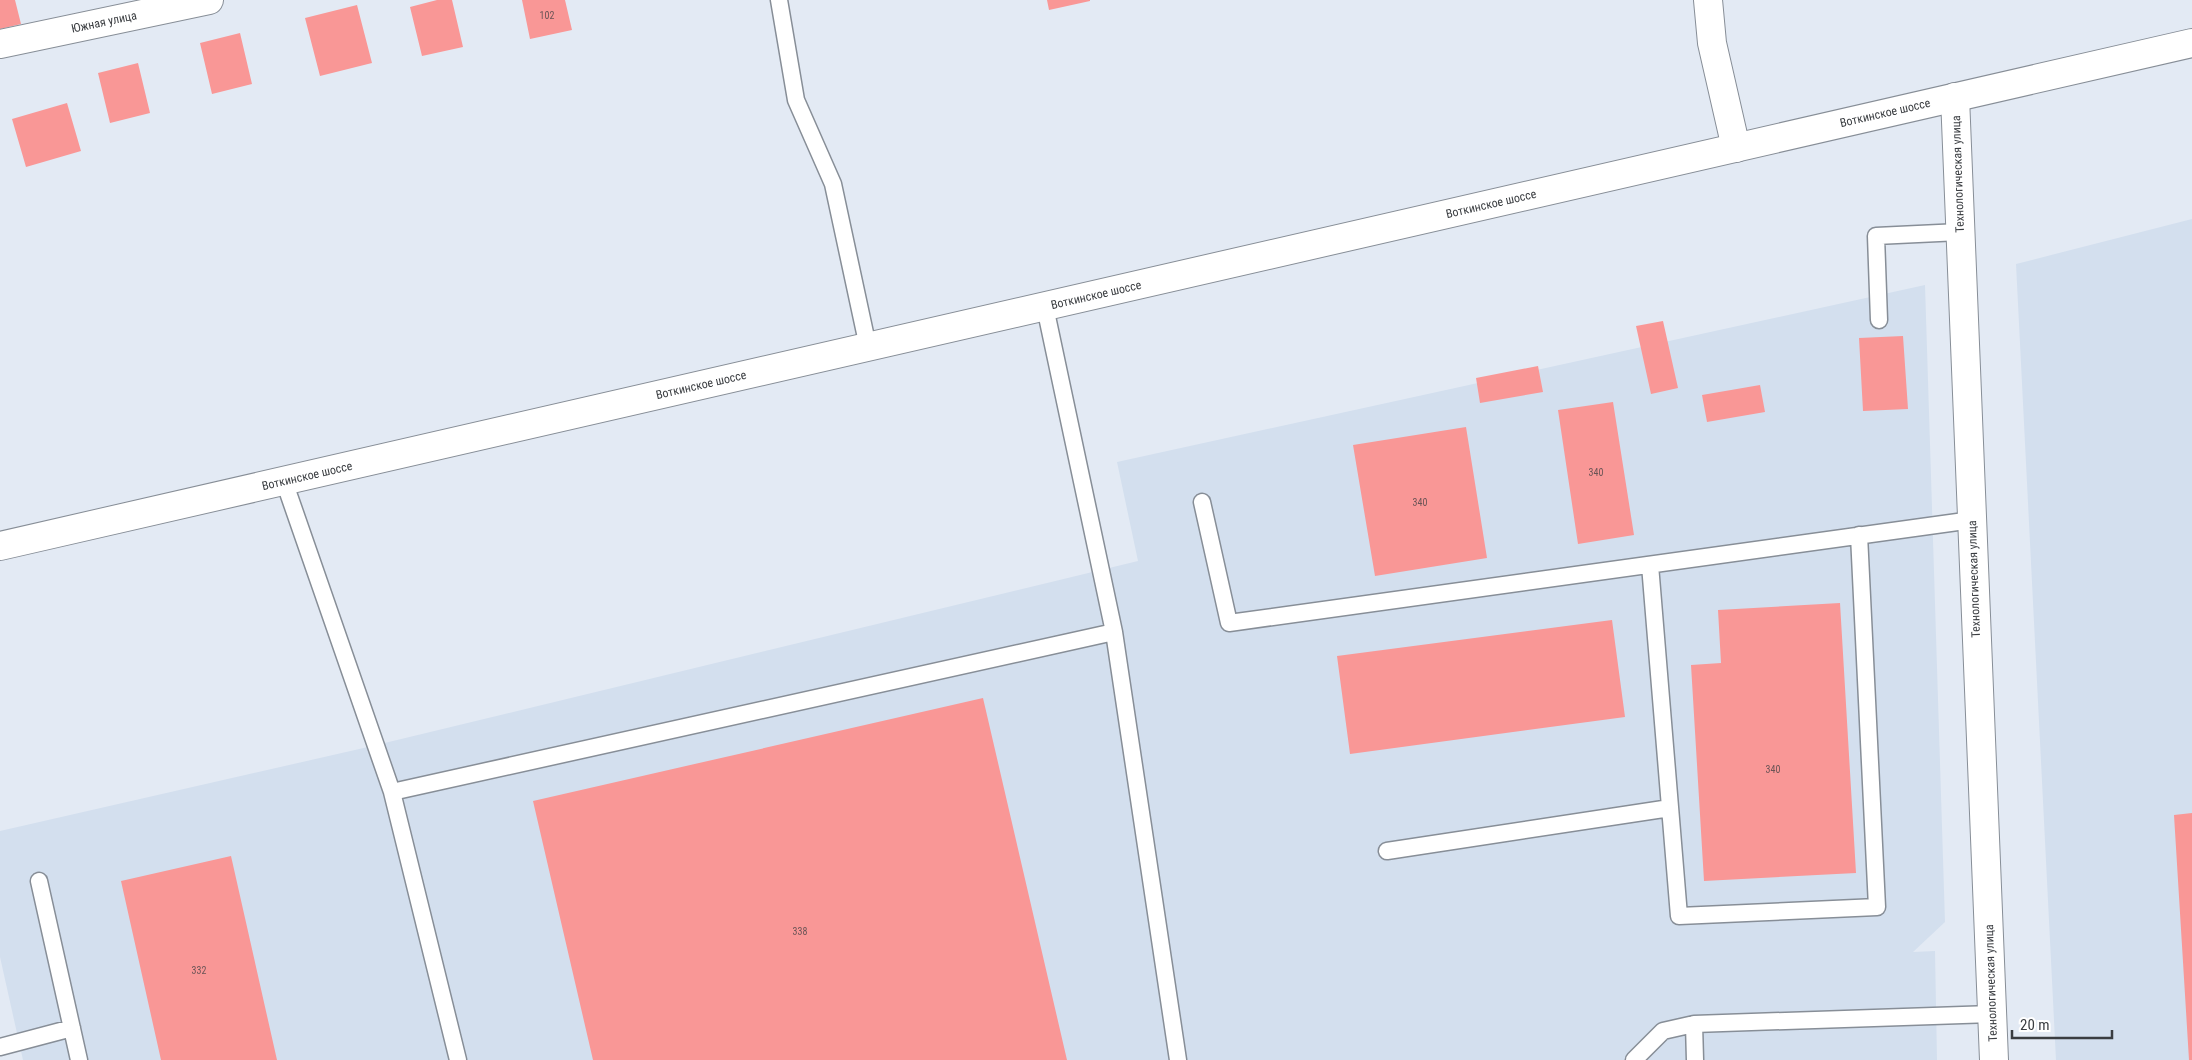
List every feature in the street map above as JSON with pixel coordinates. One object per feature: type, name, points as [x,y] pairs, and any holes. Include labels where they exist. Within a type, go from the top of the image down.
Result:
[{"type":"main road","name":"Южная улица","points":[[0,44],[209,0]]},
{"type":"main road","points":[[1708,0],[1712,43],[1736,148]]},
{"type":"main road","name":"Воткинское шоссе","points":[[0,546],[2192,43]]},
{"type":"main road","name":"Технологическая улица","points":[[1955,97],[1994,1060]]},
{"type":"lane","points":[[779,0],[796,100],[833,184],[868,347]]},
{"type":"lane","points":[[1879,320],[1876,236],[1960,232]]},
{"type":"lane","points":[[1045,306],[1114,632],[1178,1060]]},
{"type":"lane","points":[[284,481],[392,792],[458,1060]]},
{"type":"lane","points":[[1202,502],[1230,623],[1972,520]]},
{"type":"lane","points":[[1650,565],[1679,916],[1877,907],[1859,536]]},
{"type":"lane","points":[[392,792],[1114,632]]},
{"type":"lane","points":[[1387,851],[1670,808]]},
{"type":"lane","points":[[38,881],[79,1060]]},
{"type":"lane","points":[[1634,1060],[1663,1031],[1694,1024],[1992,1014]]},
{"type":"lane","points":[[1694,1024],[1695,1060]]},
{"type":"lane","points":[[0,1047],[72,1028]]},
{"type":"shaded area","points":[[2192,219],[2192,1060],[2056,1060],[2016,264]]},
{"type":"shaded area","points":[[1925,285],[1945,922],[1913,952],[1935,951],[1937,1060],[23,1060],[0,957],[0,831],[368,747],[1138,561],[1117,462]]},
{"type":"building","points":[[0,0],[15,0],[21,24],[0,29]]},
{"type":"building","points":[[437,0],[452,0],[463,47],[422,56],[410,7]]},
{"type":"building","points":[[522,0],[565,0],[572,30],[530,39]]},
{"type":"building","points":[[1047,0],[1090,0],[1090,1],[1049,10]]},
{"type":"building","points":[[357,5],[372,63],[320,76],[305,18]]},
{"type":"building","points":[[240,33],[252,84],[212,94],[200,43]]},
{"type":"building","points":[[138,63],[150,113],[110,123],[98,73]]},
{"type":"building","points":[[67,103],[81,151],[26,167],[12,119]]},
{"type":"building","points":[[1663,321],[1678,388],[1651,394],[1636,326]]},
{"type":"building","points":[[1903,336],[1908,409],[1863,411],[1859,338]]},
{"type":"building","points":[[1538,366],[1543,392],[1480,403],[1476,378]]},
{"type":"building","points":[[1760,385],[1765,412],[1707,422],[1702,395]]},
{"type":"building","points":[[1613,402],[1634,535],[1578,544],[1558,410]]},
{"type":"building","points":[[1466,427],[1487,558],[1375,576],[1353,445]]},
{"type":"building","points":[[1840,603],[1856,873],[1704,881],[1691,665],[1721,663],[1718,610]]},
{"type":"building","points":[[1612,620],[1625,717],[1350,754],[1337,656]]},
{"type":"building","points":[[983,698],[1067,1060],[593,1060],[533,801]]},
{"type":"building","points":[[2192,813],[2192,1060],[2189,1060],[2174,815]]},
{"type":"building","points":[[231,856],[277,1060],[161,1060],[121,881]]}]
